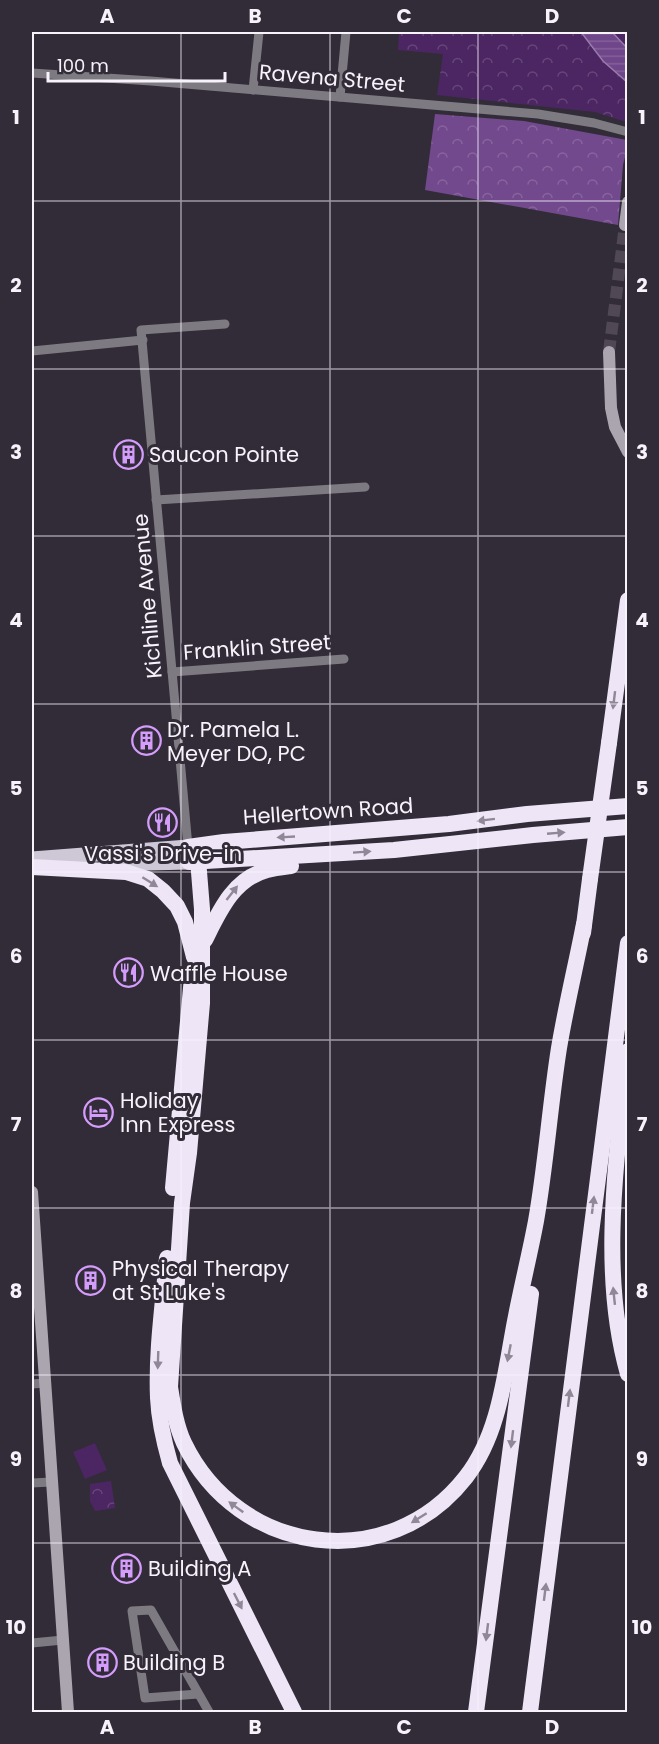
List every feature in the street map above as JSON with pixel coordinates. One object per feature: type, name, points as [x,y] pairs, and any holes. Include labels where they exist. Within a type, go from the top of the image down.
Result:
[{"type":"highway","points":[[476,1713],[530,1300],[591,879],[627,600]]},
{"type":"highway","name":"Hellertown Road","points":[[193,854],[224,842],[414,827],[526,814],[627,806]]},
{"type":"highway","name":"Hellertown Road","points":[[193,854],[327,855],[627,827]]},
{"type":"highway","points":[[193,854],[202,1003],[189,1153],[182,1203],[172,1348],[170,1387],[174,1414],[189,1454],[203,1474],[229,1503],[258,1521],[291,1535],[317,1540],[341,1542],[372,1538],[415,1521],[443,1502],[467,1476],[492,1429],[536,1220],[559,1046],[584,924]]},
{"type":"highway","points":[[294,1713],[174,1473],[159,1414],[158,1357],[199,950],[218,914],[241,883],[265,870],[308,862],[327,855]]},
{"type":"highway","points":[[32,866],[126,873],[148,879],[177,906],[199,950]]},
{"type":"highway","points":[[530,1713],[627,943]]},
{"type":"highway","points":[[627,1051],[612,1256],[617,1323],[627,1374]]},
{"type":"main road","name":"Hellertown Road","points":[[32,859],[193,854]]},
{"type":"main road","name":"Hellertown Road","points":[[32,866],[193,854]]},
{"type":"street","points":[[253,90],[259,32]]},
{"type":"street","points":[[340,96],[346,32]]},
{"type":"street","name":"Ravena Street","points":[[32,73],[340,96],[538,114],[594,123],[627,132]]},
{"type":"street","points":[[625,225],[627,202]]},
{"type":"street","points":[[32,351],[143,340],[141,330],[225,324]]},
{"type":"street","name":"Kichline Avenue","points":[[143,340],[172,672],[193,854]]},
{"type":"street","points":[[609,352],[611,408],[615,427],[627,452]]},
{"type":"street","points":[[156,500],[365,487]]},
{"type":"street","name":"Franklin Street","points":[[172,672],[344,659]]},
{"type":"street","points":[[32,1192],[68,1713]]},
{"type":"street","points":[[32,1384],[45,1383]]},
{"type":"street","points":[[32,1483],[51,1482]]},
{"type":"street","points":[[198,1694],[145,1698],[132,1611],[151,1610],[198,1694],[208,1713]]},
{"type":"street","points":[[32,1643],[63,1640]]},
{"type":"green space","points":[[399,32],[581,32],[603,61],[626,47],[612,32],[627,32],[626,122],[595,112],[437,95],[443,54],[398,50]]},
{"type":"green space","points":[[435,114],[524,121],[627,140],[618,225],[425,190]]},
{"type":"green space","points":[[95,1443],[107,1470],[85,1479],[73,1452]]},
{"type":"green space","points":[[111,1481],[115,1508],[95,1511],[90,1501],[90,1484]]},
{"type":"shaded area","points":[[581,32],[612,32],[627,48],[627,82],[603,61]]},
{"type":"tunnel","points":[[609,352],[625,225]]},
{"type":"place","name":"Saucon Pointe","points":[[128,454]]},
{"type":"place","name":"Dr. Pamela L. Meyer DO, PC","points":[[146,741]]},
{"type":"place","name":"Vassi's Drive-in","points":[[163,822]]},
{"type":"place","name":"Waffle House","points":[[129,973]]},
{"type":"place","name":"Holiday Inn Express","points":[[99,1112]]},
{"type":"place","name":"Physical Therapy at St Luke's","points":[[91,1280]]},
{"type":"place","name":"Building A","points":[[127,1568]]},
{"type":"place","name":"Building B","points":[[102,1662]]}]
